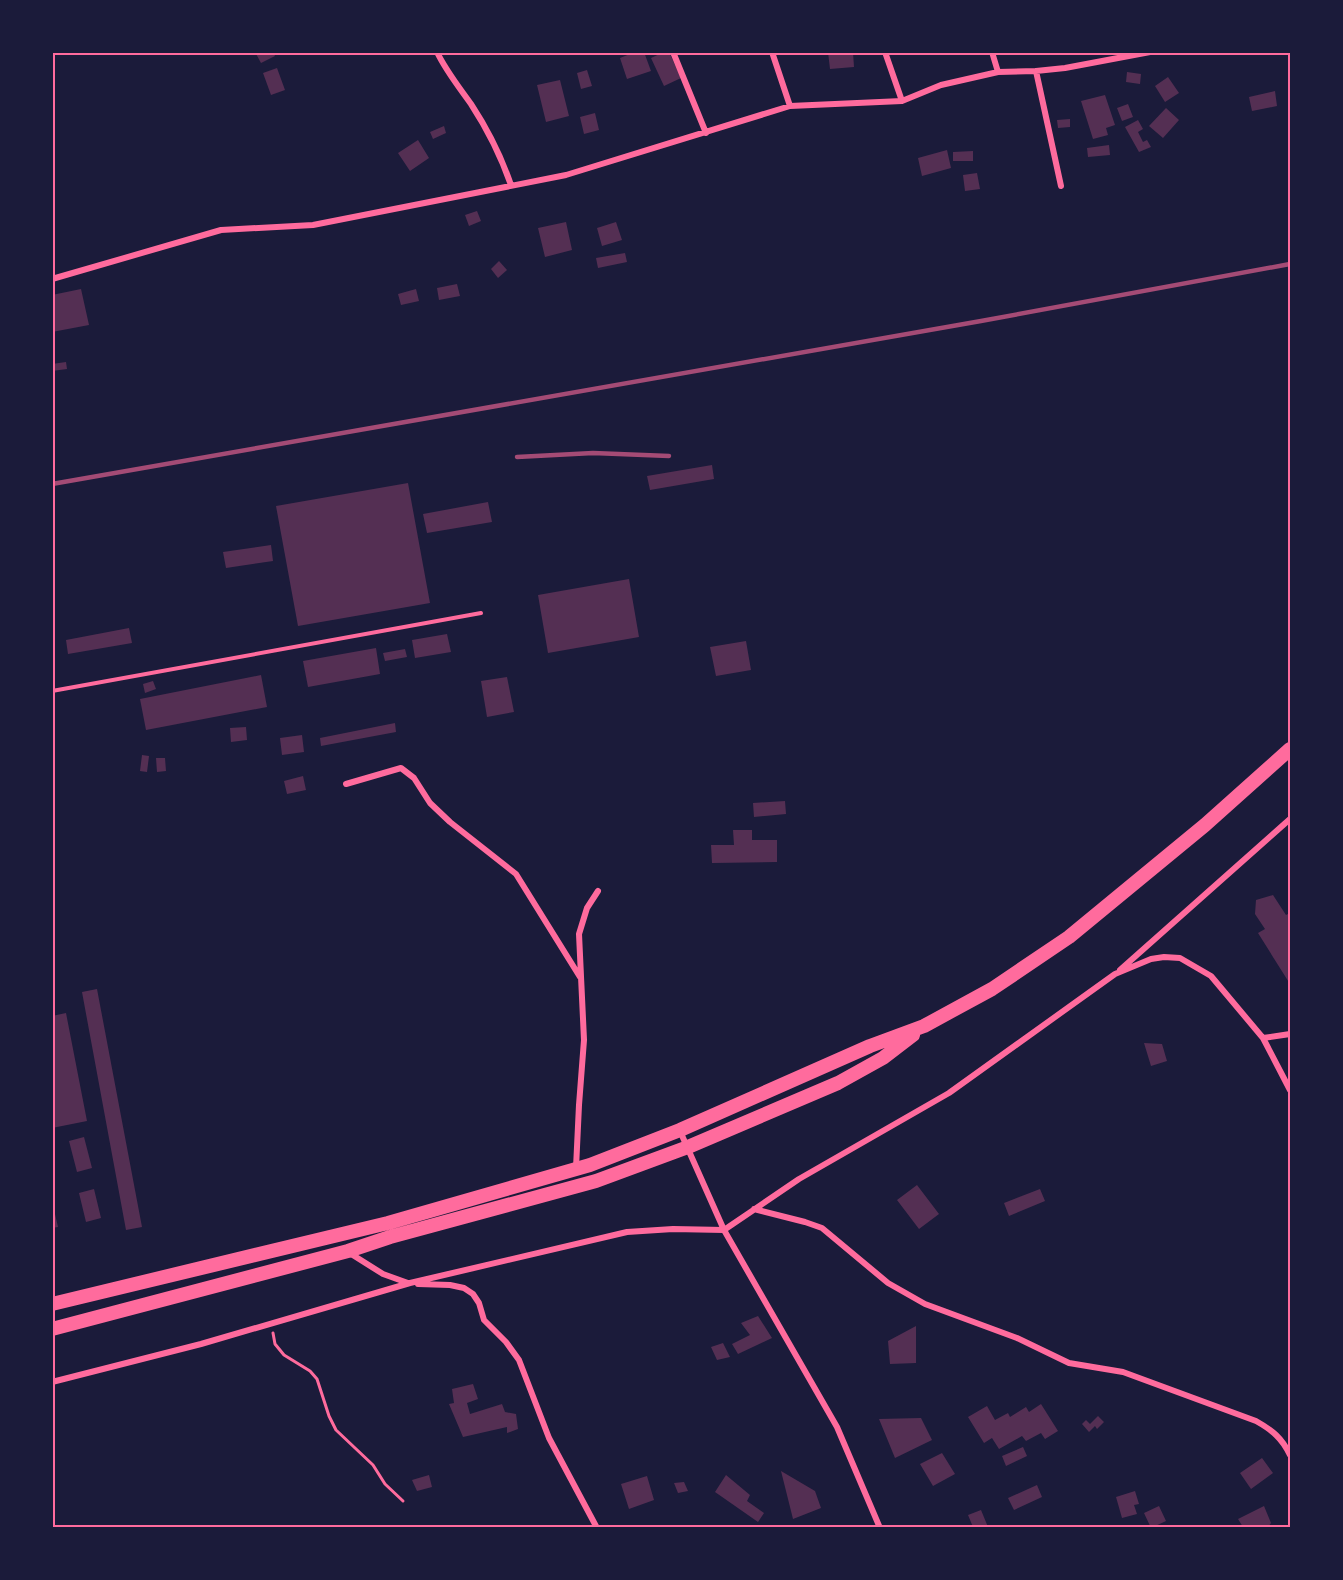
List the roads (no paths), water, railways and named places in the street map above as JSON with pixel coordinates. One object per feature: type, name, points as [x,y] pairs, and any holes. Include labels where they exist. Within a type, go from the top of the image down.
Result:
[{"type":"highway","points":[[52,1304],[388,1223],[576,1169],[680,1130],[870,1046],[924,1026],[992,989],[1069,937],[1205,825],[1290,749]]},
{"type":"highway","points":[[52,1329],[348,1251],[390,1237],[596,1181],[688,1147],[838,1083],[883,1058],[924,1026]]},
{"type":"street","points":[[436,52],[445,70],[485,127],[500,155],[511,185]]},
{"type":"street","points":[[673,52],[706,133]]},
{"type":"street","points":[[772,52],[790,106]]},
{"type":"street","points":[[885,52],[902,101]]},
{"type":"street","points":[[992,52],[998,72]]},
{"type":"street","points":[[52,279],[222,230],[313,225],[566,175],[790,106],[902,101],[941,85],[998,72],[1036,71],[1150,52]]},
{"type":"street","points":[[1036,71],[1061,186]]},
{"type":"street","points":[[346,784],[401,768],[414,778],[430,802],[450,822],[516,874],[580,976]]},
{"type":"street","points":[[52,1382],[201,1344],[410,1283],[627,1232],[673,1229],[724,1230],[799,1179],[949,1093],[1115,974],[1290,819]]},
{"type":"street","points":[[576,1169],[584,1040],[579,934],[587,908],[598,891]]},
{"type":"street","points":[[1115,974],[1151,959],[1164,957],[1180,958],[1211,976],[1263,1038],[1290,1090]]},
{"type":"street","points":[[1263,1038],[1290,1034]]},
{"type":"street","points":[[680,1130],[724,1230],[837,1427],[879,1527]]},
{"type":"street","points":[[754,1209],[822,1228],[888,1283],[925,1304],[1017,1338],[1069,1363],[1123,1372],[1256,1421],[1272,1430],[1283,1441],[1290,1455]]},
{"type":"street","points":[[348,1251],[383,1274],[410,1283],[464,1288],[473,1294],[479,1303],[484,1320],[506,1342],[519,1360],[549,1438],[597,1527]]},
{"type":"lane","points":[[52,691],[481,613]]},
{"type":"railway","points":[[52,484],[981,321],[1290,264]]},
{"type":"railway","points":[[517,457],[593,453],[669,456]]}]
